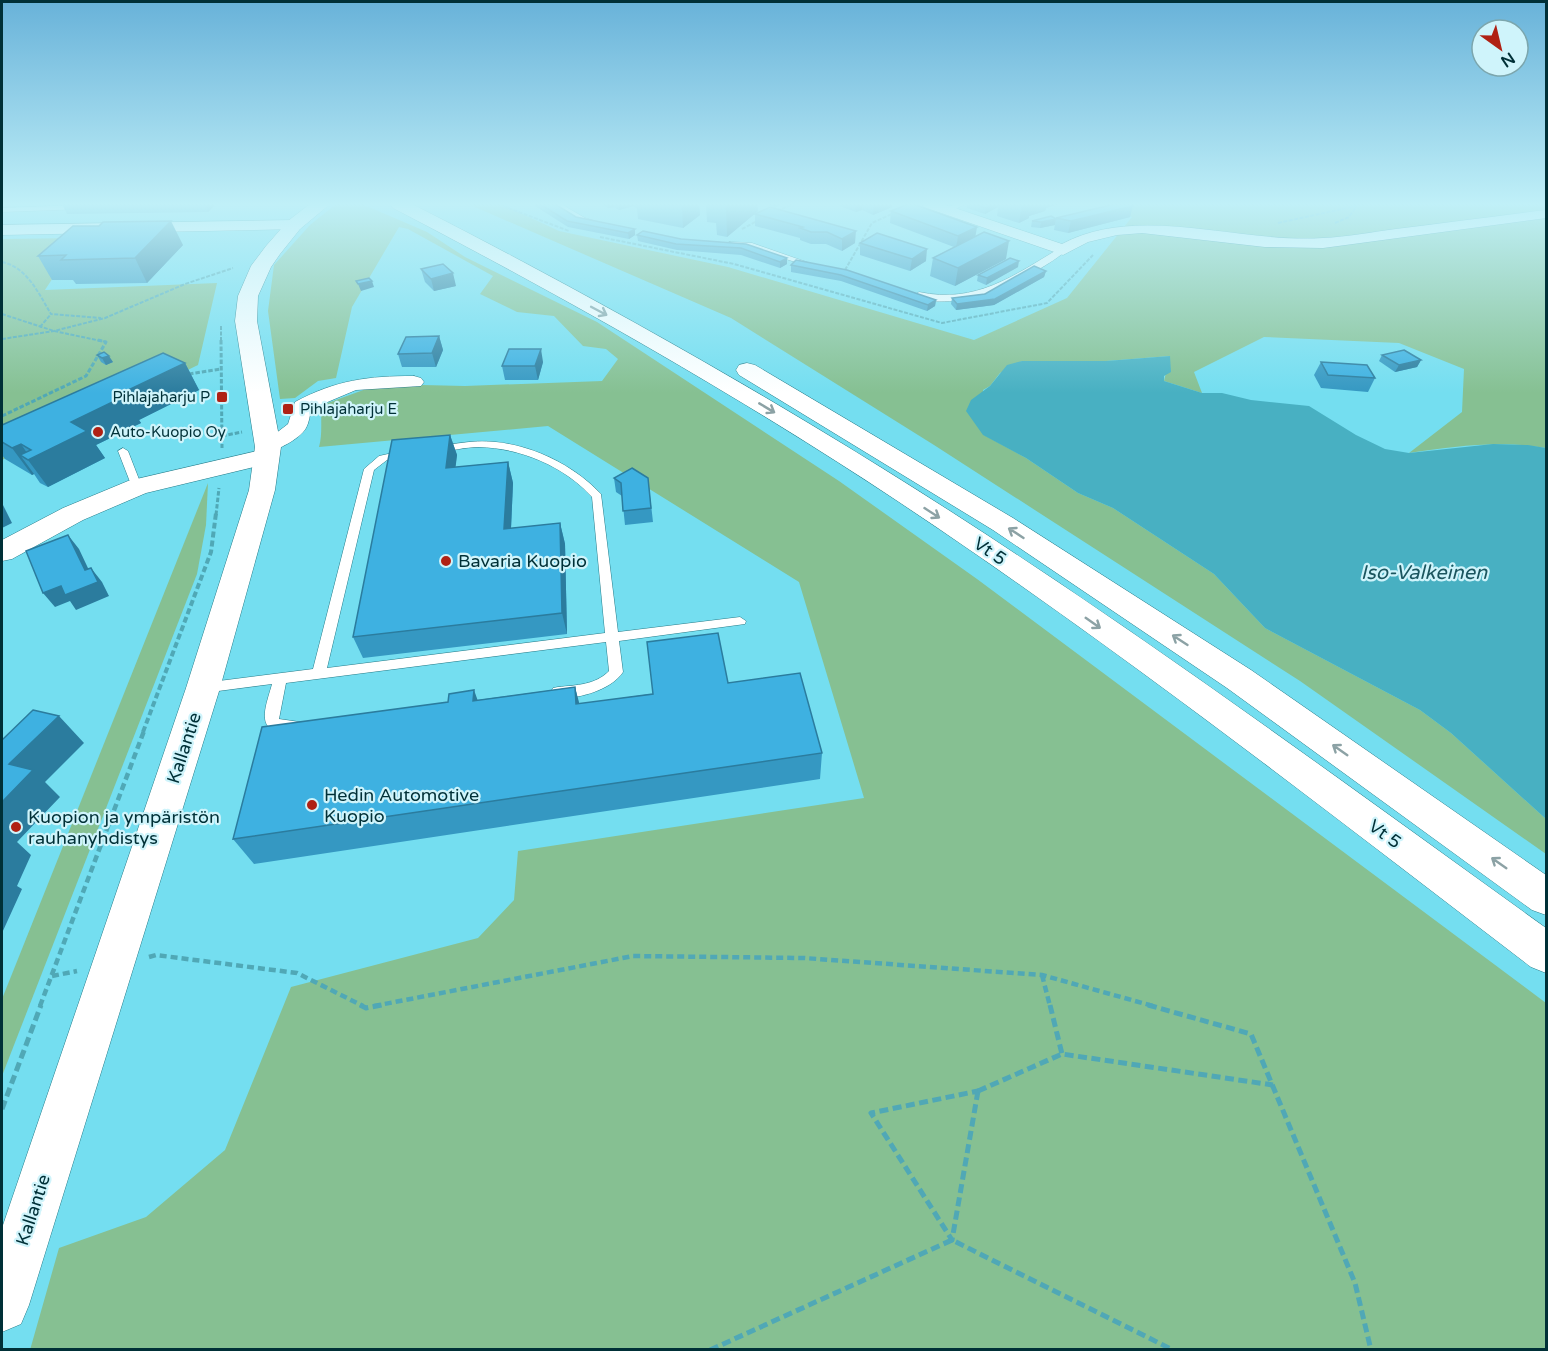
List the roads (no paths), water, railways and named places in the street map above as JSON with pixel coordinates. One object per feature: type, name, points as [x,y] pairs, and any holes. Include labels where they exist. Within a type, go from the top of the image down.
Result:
[{"type":"main road","name":"Kallantie","points":[[2,1305],[203,688],[262,490],[267,452],[246,321],[249,296],[261,267]]},
{"type":"main road","name":"Vt 5","points":[[516,267],[650,339],[779,416],[975,541],[1206,701],[1546,953]]},
{"type":"main road","name":"Vt 5","points":[[556,267],[803,402],[1003,524],[1239,679],[1546,897]]},
{"type":"main road","points":[[2,552],[73,514],[137,488],[222,467],[267,452]]},
{"type":"street","points":[[267,452],[297,427],[302,406],[329,392],[353,384],[414,382]]},
{"type":"lane","points":[[824,267],[845,270]]},
{"type":"lane","points":[[912,292],[934,300],[978,296],[1032,267]]},
{"type":"lane","points":[[319,674],[369,469],[383,458],[479,444],[507,447],[561,466],[589,485],[597,496],[616,672],[610,679],[592,688],[546,694]]},
{"type":"lane","points":[[123,451],[137,488]]},
{"type":"lane","points":[[203,688],[740,621]]},
{"type":"lane","points":[[280,679],[271,716],[273,722],[287,727],[311,724]]},
{"type":"water","name":"Iso-Valkeinen","points":[[1170,356],[1171,372],[1164,376],[1164,381],[1202,393],[1222,393],[1251,400],[1309,406],[1356,435],[1385,449],[1409,453],[1493,444],[1546,448],[1546,819],[1451,733],[1420,710],[1265,628],[1214,574],[1113,508],[1078,493],[1026,458],[983,435],[966,411],[971,400],[990,386],[1007,365],[1022,361],[1106,361]]},
{"type":"place","name":"Pihlajaharju P","points":[[222,397]]},
{"type":"place","name":"Pihlajaharju E","points":[[288,409]]},
{"type":"place","name":"Auto-Kuopio Oy","points":[[98,432]]},
{"type":"place","name":"Bavaria Kuopio","points":[[446,561]]},
{"type":"place","name":"Hedin Automotive Kuopio","points":[[312,805]]},
{"type":"place","name":"Kuopion ja ympäristön rauhanyhdistys","points":[[16,827]]}]
